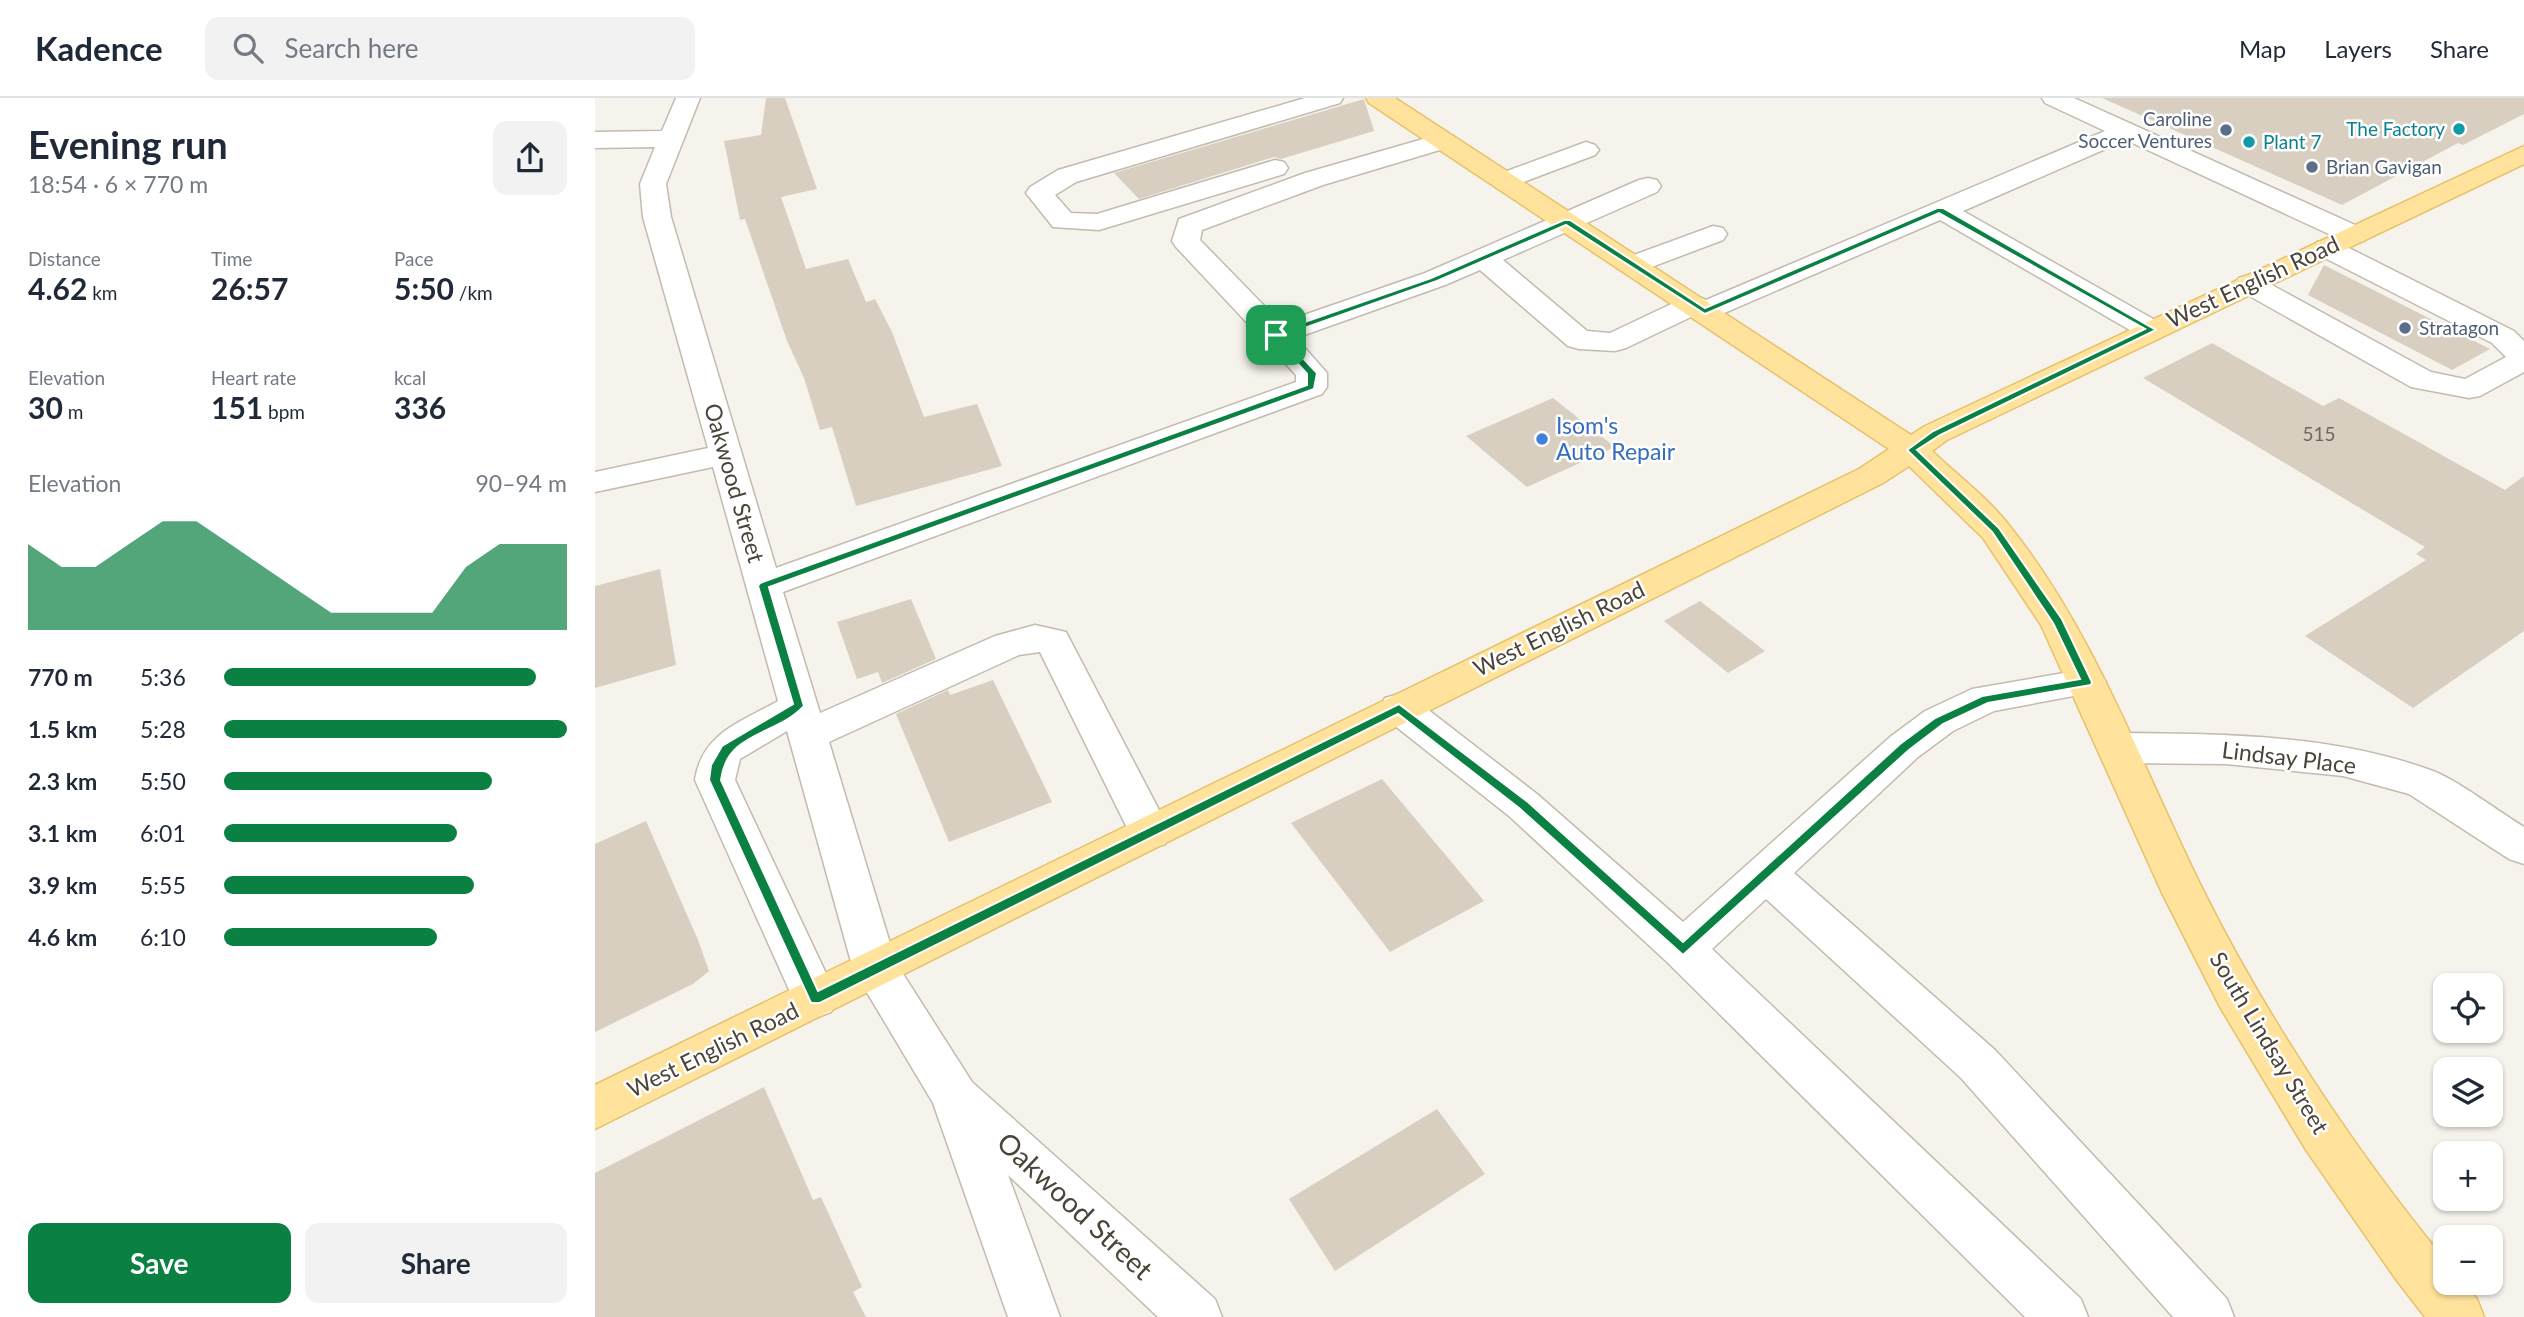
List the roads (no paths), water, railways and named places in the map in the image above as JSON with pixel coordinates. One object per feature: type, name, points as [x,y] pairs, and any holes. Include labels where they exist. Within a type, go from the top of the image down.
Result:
[{"type":"main road","name":"South Lindsay Street","points":[[1378,98],[1912,450],[1995,530],[2058,622],[2183,894],[2236,994],[2323,1135],[2413,1261],[2458,1317]]},
{"type":"main road","name":"West English Road","points":[[595,1108],[1871,475],[1936,433],[2524,154]]},
{"type":"street","name":"Oakwood Street","points":[[688,98],[653,184],[657,217],[875,969],[954,1095],[1034,1317]]},
{"type":"street","points":[[1331,98],[1067,176],[1039,192],[1063,221],[1099,222],[1345,147],[1432,133]]},
{"type":"street","points":[[2054,98],[2126,131],[2340,242],[2503,337],[2524,359],[2469,389],[2422,380],[2249,284]]},
{"type":"street","points":[[1484,258],[1579,340],[1615,342],[2126,131]]},
{"type":"street","points":[[763,586],[1311,387],[1312,373],[1187,242],[1189,225],[1432,133]]},
{"type":"street","points":[[595,140],[671,139]]},
{"type":"street","points":[[1505,181],[1585,150]]},
{"type":"street","points":[[1276,335],[1434,279],[1649,186]]},
{"type":"street","points":[[1940,209],[2151,330]]},
{"type":"street","points":[[1633,265],[1713,234]]},
{"type":"street","points":[[595,482],[725,454]]},
{"type":"street","points":[[815,999],[715,780],[717,765],[726,749],[1009,645],[1035,638],[1053,641],[1150,833]]},
{"type":"street","points":[[1683,950],[1905,747],[1939,721],[1986,699],[2087,682]]},
{"type":"street","points":[[1399,708],[1523,805],[1683,950],[2062,1317]]},
{"type":"street","name":"Lindsay Place","points":[[2117,748],[2226,749],[2343,761],[2422,783],[2524,848]]},
{"type":"street","points":[[1766,873],[1978,1064],[2208,1317]]},
{"type":"street","name":"Oakwood Street","points":[[954,1095],[1196,1317]]},
{"type":"place","name":"The Factory","points":[[2459,129]]},
{"type":"place","name":"Caroline Soccer Ventures","points":[[2226,130]]},
{"type":"place","name":"Plant 7","points":[[2249,142]]},
{"type":"place","name":"Brian Gavigan","points":[[2312,167]]},
{"type":"place","name":"Stratagon","points":[[2405,328]]},
{"type":"place","name":"Isom's Auto Repair","points":[[1542,439]]}]
